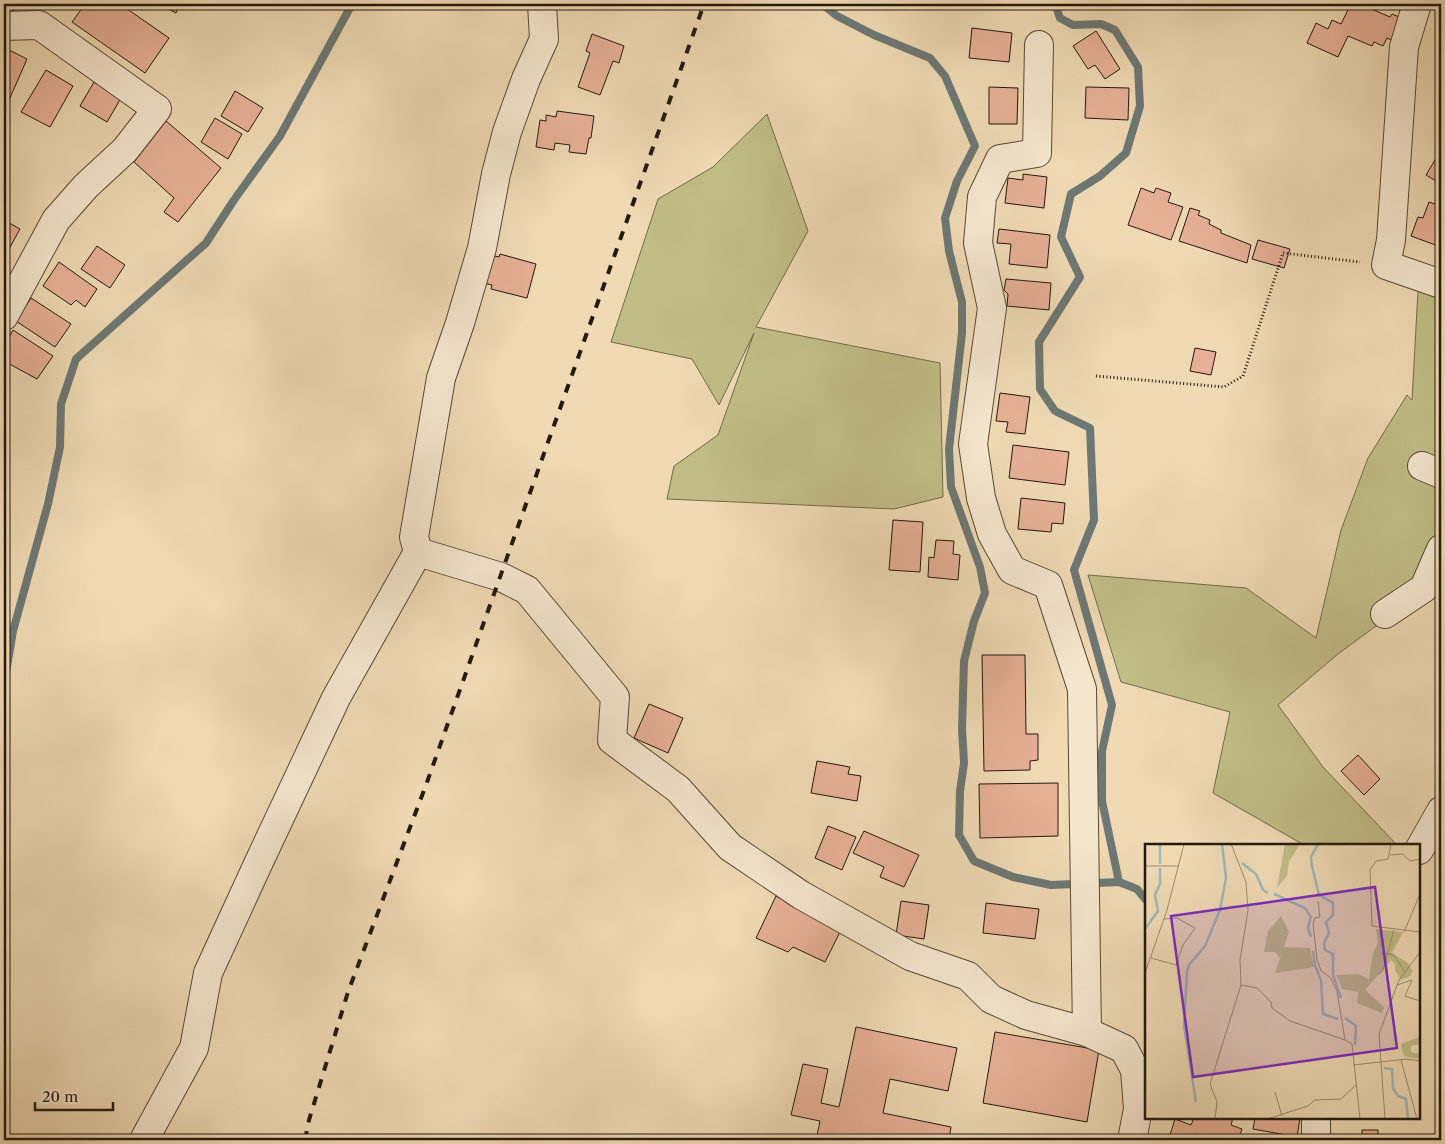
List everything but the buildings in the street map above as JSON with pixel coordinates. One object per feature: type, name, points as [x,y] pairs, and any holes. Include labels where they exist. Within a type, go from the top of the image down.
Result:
[{"type":"street","points":[[144,1140],[194,1048],[208,973],[258,864],[336,698],[418,552],[414,537],[441,378],[460,323],[482,248],[496,174],[507,132],[526,79],[544,39],[542,4]]},
{"type":"street","points":[[1417,4],[1404,48],[1391,240],[1386,265],[1441,284]]},
{"type":"street","points":[[4,26],[39,25],[157,109],[125,150],[86,186],[56,220],[4,316]]},
{"type":"street","points":[[1039,45],[1037,153],[1000,159],[982,197],[978,242],[992,308],[973,444],[981,498],[992,534],[1012,570],[1048,585],[1082,689],[1087,1032]]},
{"type":"street","points":[[1385,614],[1424,588],[1441,549]]},
{"type":"street","points":[[418,552],[501,577],[527,590],[615,697],[612,740],[678,789],[730,847],[802,895],[910,956],[968,976],[991,999],[1026,1015],[1087,1032],[1124,1049],[1135,1070],[1138,1109],[1132,1140]]},
{"type":"street","points":[[1420,848],[1441,811]]},
{"type":"street","points":[[1316,1119],[1316,1140]]},
{"type":"path","points":[[1096,376],[1224,387],[1243,376],[1283,253],[1386,265]]},
{"type":"shaded area","points":[[767,114],[808,231],[756,327],[940,363],[943,497],[894,509],[667,499],[674,466],[718,435],[754,333],[719,405],[692,359],[611,342],[658,199],[713,167]]},
{"type":"shaded area","points":[[1418,291],[1441,298],[1441,578],[1338,654],[1278,705],[1323,767],[1396,844],[1302,844],[1213,793],[1230,712],[1121,682],[1088,575],[1246,588],[1316,638],[1341,530],[1368,458],[1407,395],[1412,400]]},
{"type":"waterway","points":[[4,684],[13,631],[48,504],[60,447],[61,404],[76,359],[206,243],[280,136],[352,4]]},
{"type":"waterway","points":[[822,4],[837,16],[874,35],[930,58],[945,76],[975,146],[957,181],[945,218],[949,251],[962,302],[962,333],[949,449],[951,487],[980,567],[985,593],[974,621],[964,661],[962,729],[964,763],[960,791],[959,835],[974,861],[1013,877],[1051,885],[1119,882],[1137,889],[1145,899]]},
{"type":"waterway","points":[[1055,4],[1060,18],[1073,25],[1101,24],[1115,30],[1138,67],[1140,106],[1126,153],[1100,176],[1071,194],[1061,237],[1080,277],[1039,342],[1040,389],[1055,411],[1090,428],[1094,520],[1074,570],[1112,705],[1102,751],[1102,801],[1119,882]]},
{"type":"railway","points":[[305,1140],[309,1120],[348,992],[426,785],[704,4]]}]
